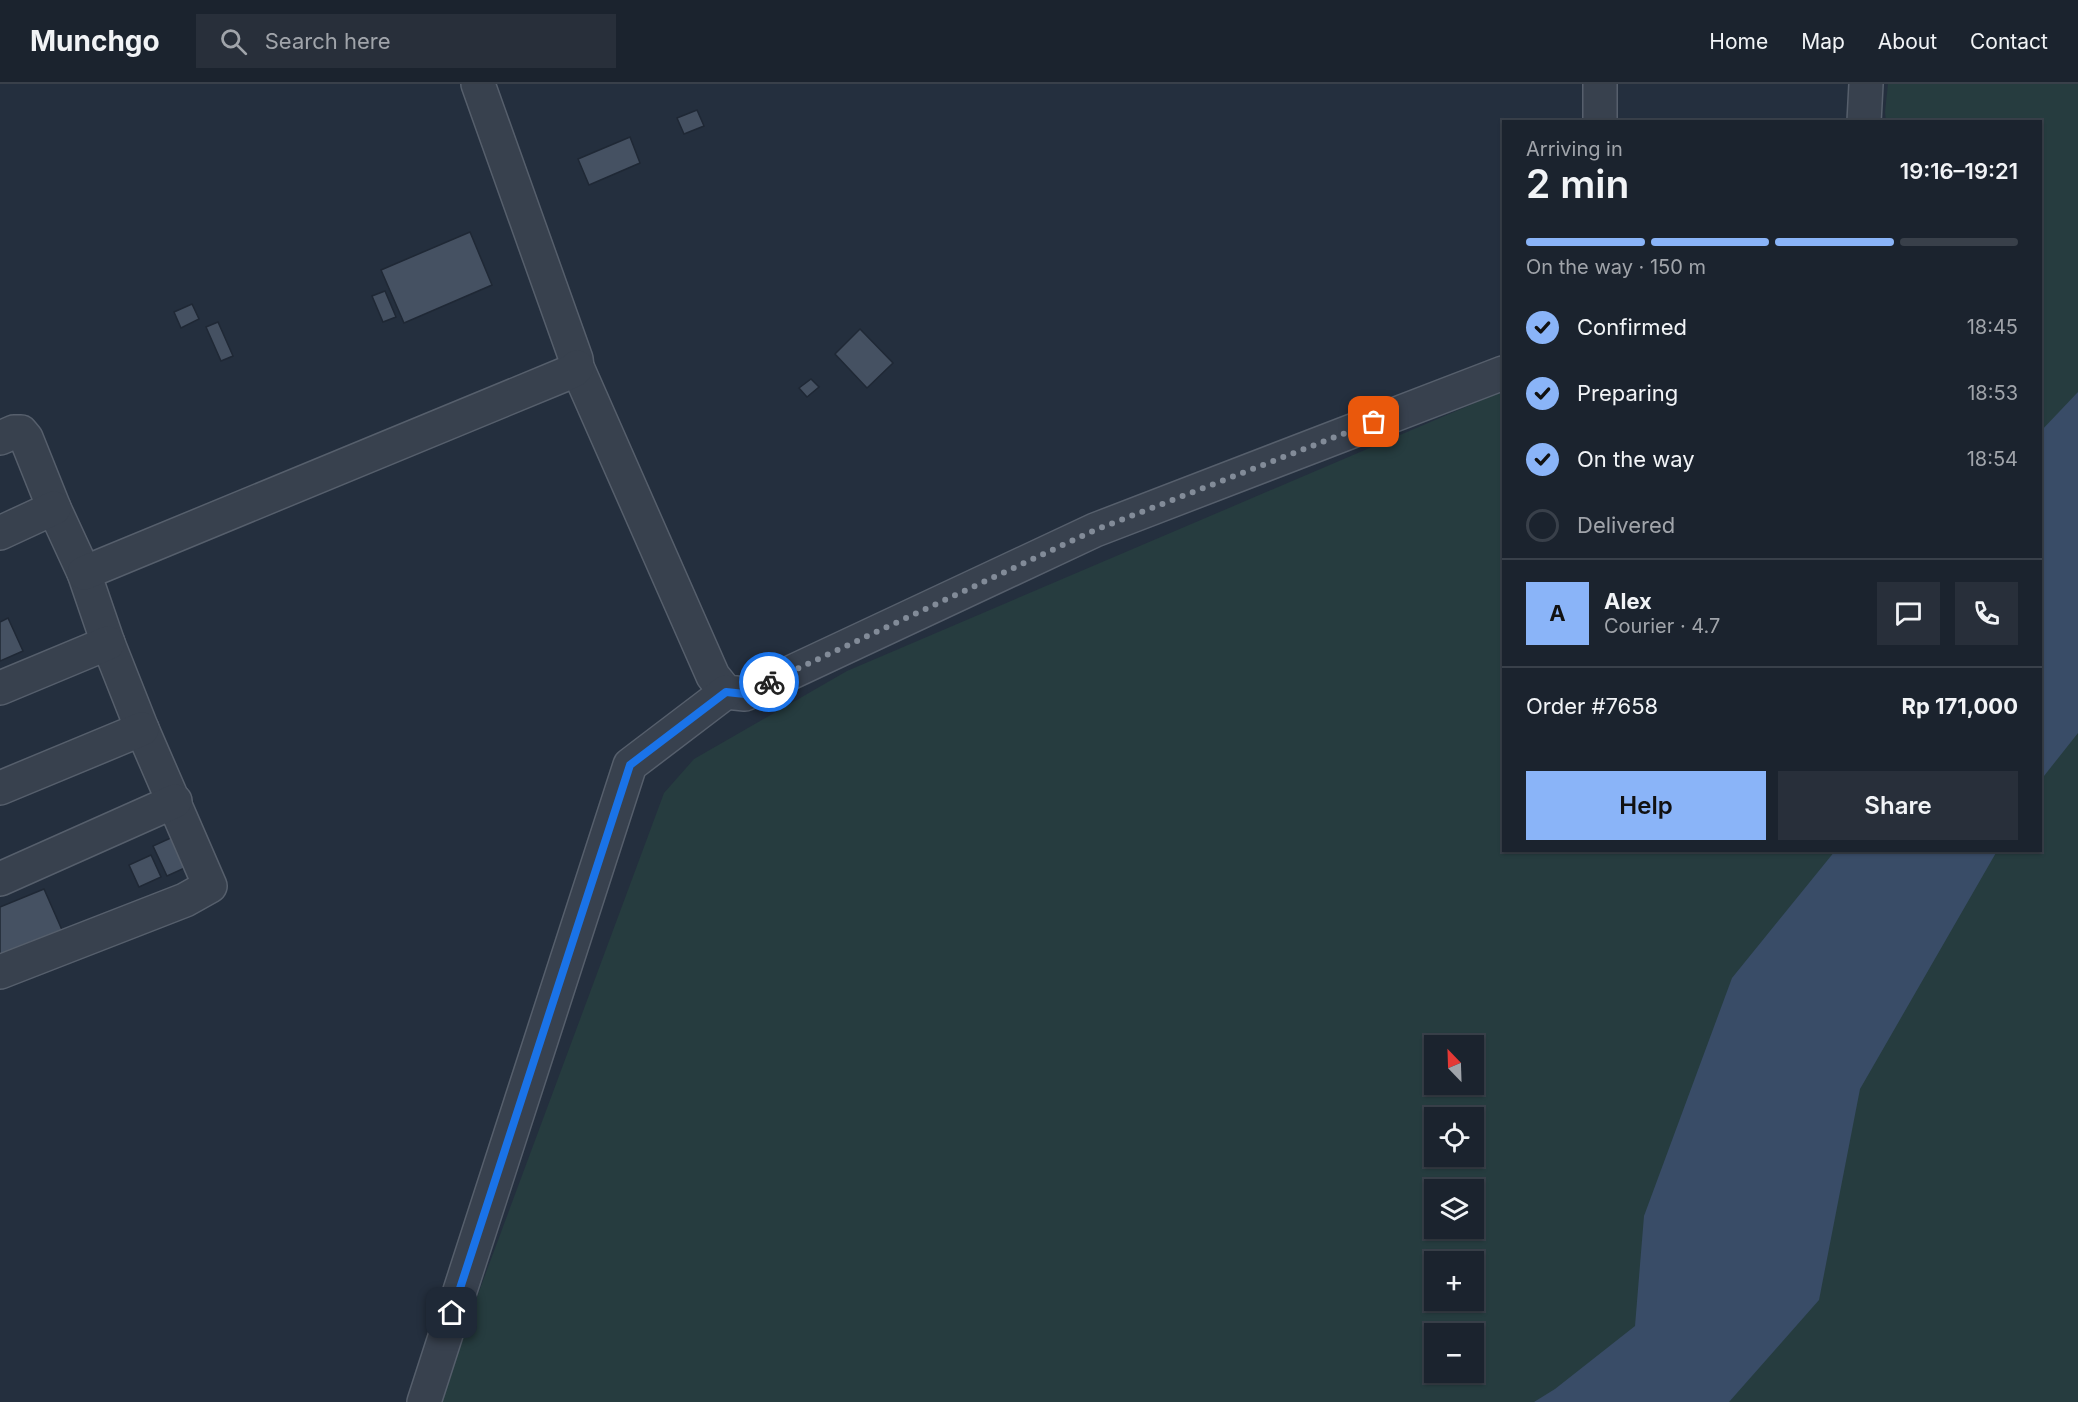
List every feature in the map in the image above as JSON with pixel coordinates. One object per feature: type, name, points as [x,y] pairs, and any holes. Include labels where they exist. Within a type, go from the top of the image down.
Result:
[{"type":"street","points":[[478,84],[577,367],[713,676],[726,692]]},
{"type":"street","points":[[1600,84],[1600,120]]},
{"type":"street","points":[[1864,120],[1866,84]]},
{"type":"street","points":[[84,573],[573,371],[577,367]]},
{"type":"street","points":[[424,1402],[630,765],[726,692],[745,694],[1095,530],[1502,373]]},
{"type":"street","points":[[0,438],[14,432],[21,432],[26,438],[54,508],[84,573],[108,643],[142,729],[210,886],[185,900],[0,972]]},
{"type":"street","points":[[0,533],[54,508]]},
{"type":"street","points":[[0,688],[108,643]]},
{"type":"street","points":[[0,788],[142,729]]},
{"type":"street","points":[[0,879],[174,801]]},
{"type":"green space","points":[[1888,84],[2078,84],[2078,1402],[438,1402],[664,793],[694,759],[847,671],[1502,391],[1502,852],[2042,852],[2042,120],[1886,120]]},
{"type":"water","points":[[2078,392],[2078,733],[2042,778],[2042,430]]},
{"type":"water","points":[[1834,852],[1996,852],[1860,1089],[1819,1300],[1729,1402],[1534,1402],[1555,1389],[1635,1326],[1644,1216],[1732,978]]},
{"type":"building","points":[[697,110],[704,126],[684,134],[677,118]]},
{"type":"building","points":[[630,137],[640,163],[589,185],[578,159]]},
{"type":"building","points":[[470,232],[492,285],[404,323],[381,270]]},
{"type":"building","points":[[385,291],[396,317],[383,322],[372,296]]},
{"type":"building","points":[[192,304],[199,319],[181,328],[174,312]]},
{"type":"building","points":[[218,322],[233,356],[221,361],[206,327]]},
{"type":"building","points":[[860,329],[893,363],[867,388],[835,354]]},
{"type":"building","points":[[811,379],[819,387],[807,397],[799,388]]},
{"type":"building","points":[[8,618],[23,651],[0,661],[0,622]]},
{"type":"building","points":[[175,836],[189,866],[167,876],[153,846]]},
{"type":"building","points":[[151,855],[161,877],[139,887],[129,865]]},
{"type":"building","points":[[44,889],[62,930],[0,957],[0,907]]},
{"type":"way so far","points":[[769,682],[1095,530],[1374,422]]},
{"type":"route","points":[[452,1313],[630,765],[726,692],[745,694],[769,682]]}]
